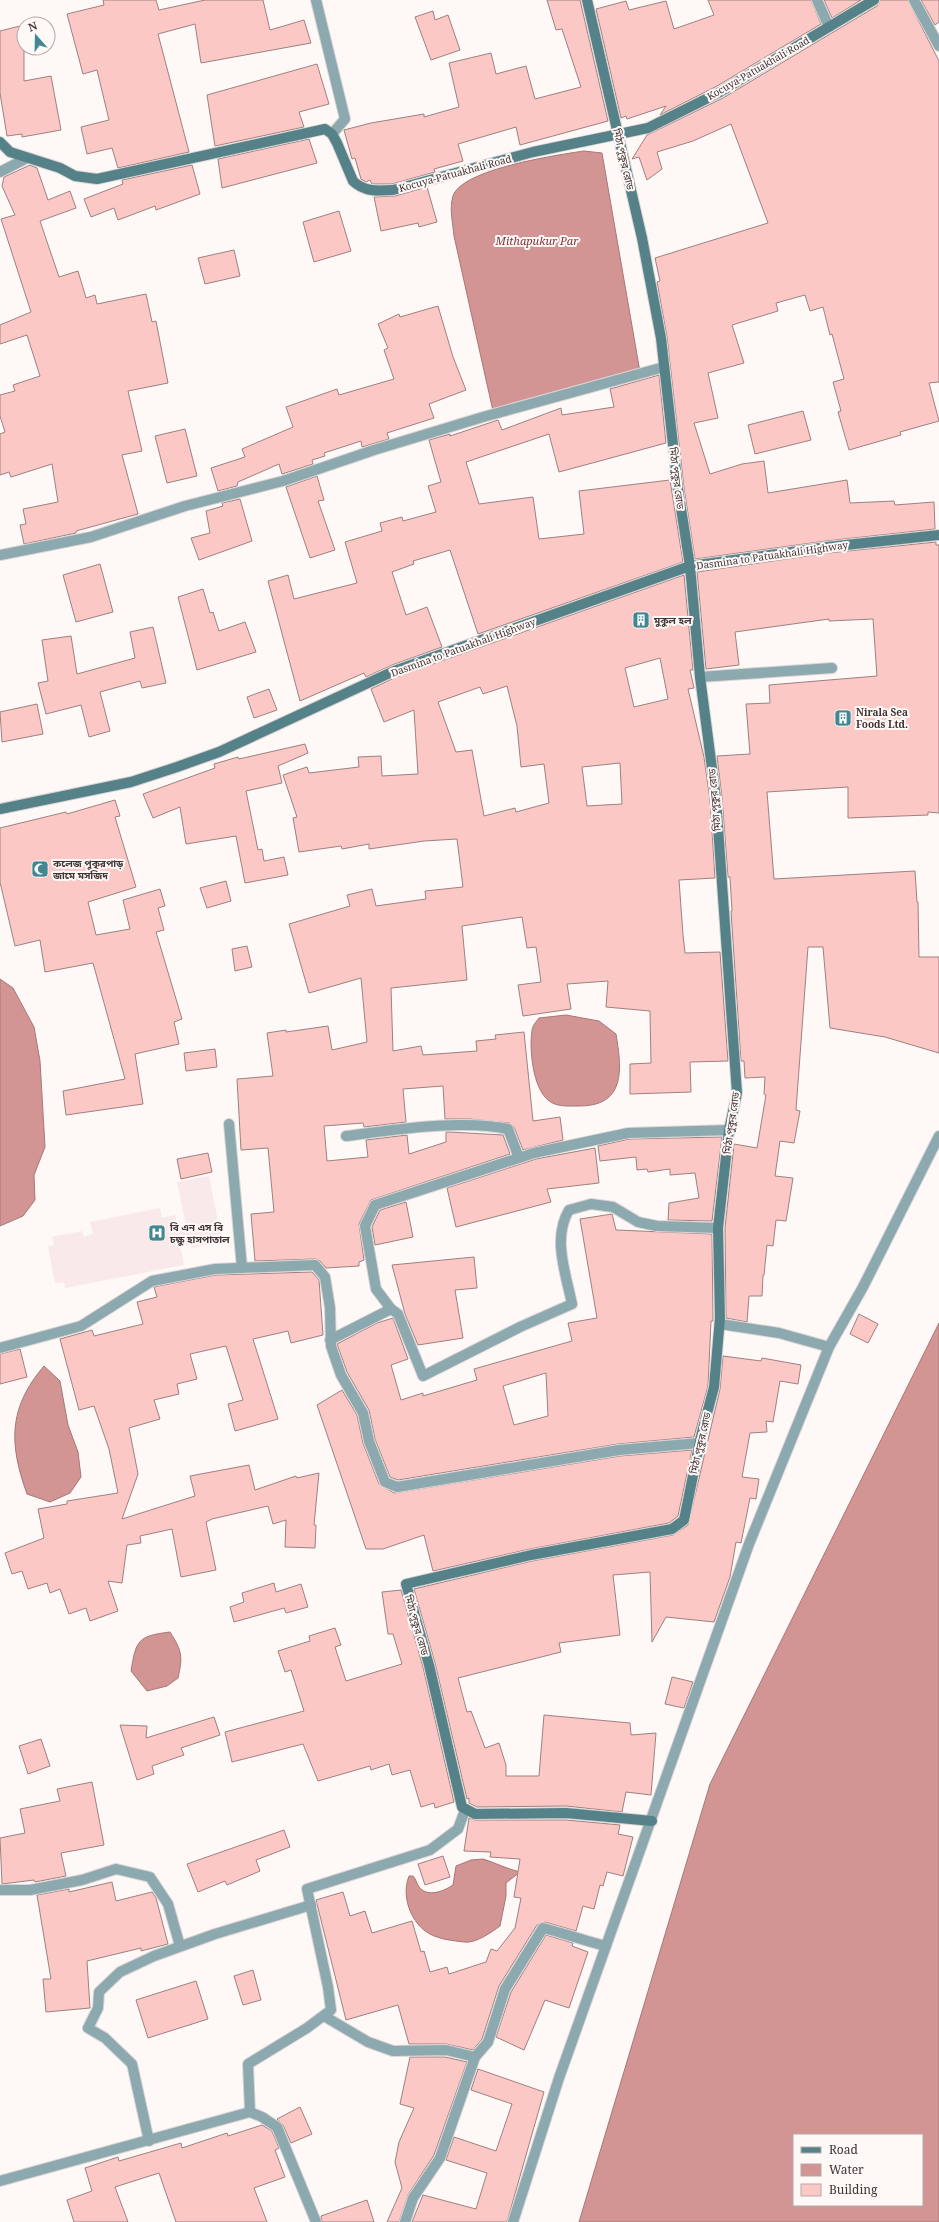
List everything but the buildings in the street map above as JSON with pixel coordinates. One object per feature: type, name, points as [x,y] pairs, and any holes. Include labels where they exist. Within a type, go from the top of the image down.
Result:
[{"type":"street","points":[[0,142],[10,152],[60,168],[75,176],[97,179],[325,130],[332,134],[345,119],[316,0]]},
{"type":"street","name":"মিঠা পুকুর রোড","points":[[465,1810],[462,1807],[428,1665],[406,1584],[531,1554],[672,1529],[684,1520],[699,1443],[714,1386],[720,1324],[718,1228],[729,1130],[737,1093],[716,799],[700,677],[690,566],[678,489],[661,338],[642,238],[587,0]]},
{"type":"street","points":[[817,0],[829,27]]},
{"type":"street","name":"Kocuya-Patuakhali Road","points":[[332,134],[353,181],[364,189],[381,191],[410,187],[532,152],[648,128],[720,92],[874,0]]},
{"type":"street","points":[[914,0],[939,46]]},
{"type":"street","points":[[0,171],[27,158]]},
{"type":"street","points":[[0,555],[91,538],[185,506],[283,481],[374,450],[483,417],[664,367]]},
{"type":"street","name":"Dasmina to Patuakhali Highway","points":[[0,809],[131,782],[177,767],[219,752],[394,672],[690,566],[827,547],[939,535]]},
{"type":"street","points":[[700,677],[832,668]]},
{"type":"street","points":[[229,1124],[242,1268]]},
{"type":"street","points":[[346,1136],[400,1129],[489,1125],[508,1129],[519,1158]]},
{"type":"street","points":[[718,1228],[657,1226],[638,1222],[613,1207],[591,1204],[569,1210],[562,1222],[561,1248],[572,1304],[520,1327],[423,1376],[398,1314],[391,1309],[376,1289],[365,1226],[374,1205],[519,1158],[628,1133],[729,1130]]},
{"type":"street","points":[[513,2222],[559,2078],[652,1821],[749,1544],[829,1347],[863,1287],[939,1136]]},
{"type":"street","points":[[0,1348],[81,1326],[152,1281],[215,1269],[315,1265],[325,1277],[330,1308],[330,1340],[341,1376],[363,1413],[369,1442],[385,1482],[397,1487],[619,1450],[699,1443]]},
{"type":"street","points":[[330,1340],[391,1309]]},
{"type":"street","points":[[720,1324],[778,1333],[829,1347]]},
{"type":"street","points":[[250,2112],[248,2064],[324,2016],[331,2010],[307,1889],[430,1850],[458,1829],[465,1810],[475,1814],[566,1813],[652,1821]]},
{"type":"street","points":[[0,1890],[30,1890],[82,1880],[116,1869],[150,1877],[168,1904],[180,1946]]},
{"type":"street","points":[[149,2141],[132,2064],[106,2038],[88,2028],[98,2008],[99,1992],[120,1972],[154,1956],[180,1946],[311,1905]]},
{"type":"street","points":[[405,2222],[413,2198],[440,2158],[475,2057],[488,2042],[505,1989],[543,1928],[560,1932],[578,1940],[606,1946]]},
{"type":"street","points":[[324,2016],[368,2042],[394,2051],[446,2050],[475,2057]]},
{"type":"street","points":[[0,2181],[250,2112],[262,2117],[277,2127],[316,2222]]},
{"type":"shaded area","name":"বি এন এস বি চক্ষু হাসপাতাল","points":[[209,1176],[222,1242],[191,1248],[191,1244],[180,1246],[184,1265],[65,1288],[64,1282],[55,1283],[48,1246],[54,1245],[52,1237],[82,1231],[84,1237],[93,1234],[90,1222],[160,1208],[162,1218],[175,1215],[178,1228],[186,1226],[177,1182]]},
{"type":"water","name":"Mithapukur Par","points":[[584,151],[602,153],[640,372],[493,411],[454,236],[451,211],[453,196],[460,186],[473,178],[491,171],[533,160]]},
{"type":"water","points":[[0,979],[13,988],[34,1027],[40,1061],[45,1147],[34,1175],[35,1200],[23,1216],[0,1226]]},
{"type":"water","points":[[566,1015],[599,1021],[616,1034],[619,1061],[617,1084],[612,1093],[605,1100],[593,1105],[562,1106],[554,1104],[543,1094],[539,1087],[533,1068],[531,1039],[533,1026],[539,1018]]},
{"type":"water","points":[[939,1323],[939,2222],[579,2222],[710,1784]]},
{"type":"water","points":[[44,1366],[60,1381],[68,1425],[78,1452],[81,1477],[70,1493],[50,1502],[27,1494],[17,1459],[15,1443],[15,1427],[18,1412],[32,1382]]},
{"type":"water","points":[[170,1632],[177,1644],[181,1659],[178,1678],[167,1686],[147,1691],[131,1671],[137,1646],[140,1641],[151,1635]]},
{"type":"water","points":[[483,1859],[520,1872],[506,1883],[506,1896],[500,1926],[483,1937],[468,1942],[440,1938],[421,1928],[415,1920],[408,1903],[406,1894],[409,1876],[413,1876],[419,1887],[423,1890],[431,1893],[436,1892],[453,1885],[456,1866],[471,1860]]},
{"type":"place","name":"মুকুল হল","points":[[641,620]]},
{"type":"place","name":"Nirala Sea Foods Ltd.","points":[[843,718]]},
{"type":"place","name":"কলেজ পুকুরপাড় জামে মসজিদ","points":[[40,869]]},
{"type":"place","name":"বি এন এস বি চক্ষু হাসপাতাল","points":[[157,1233]]}]
